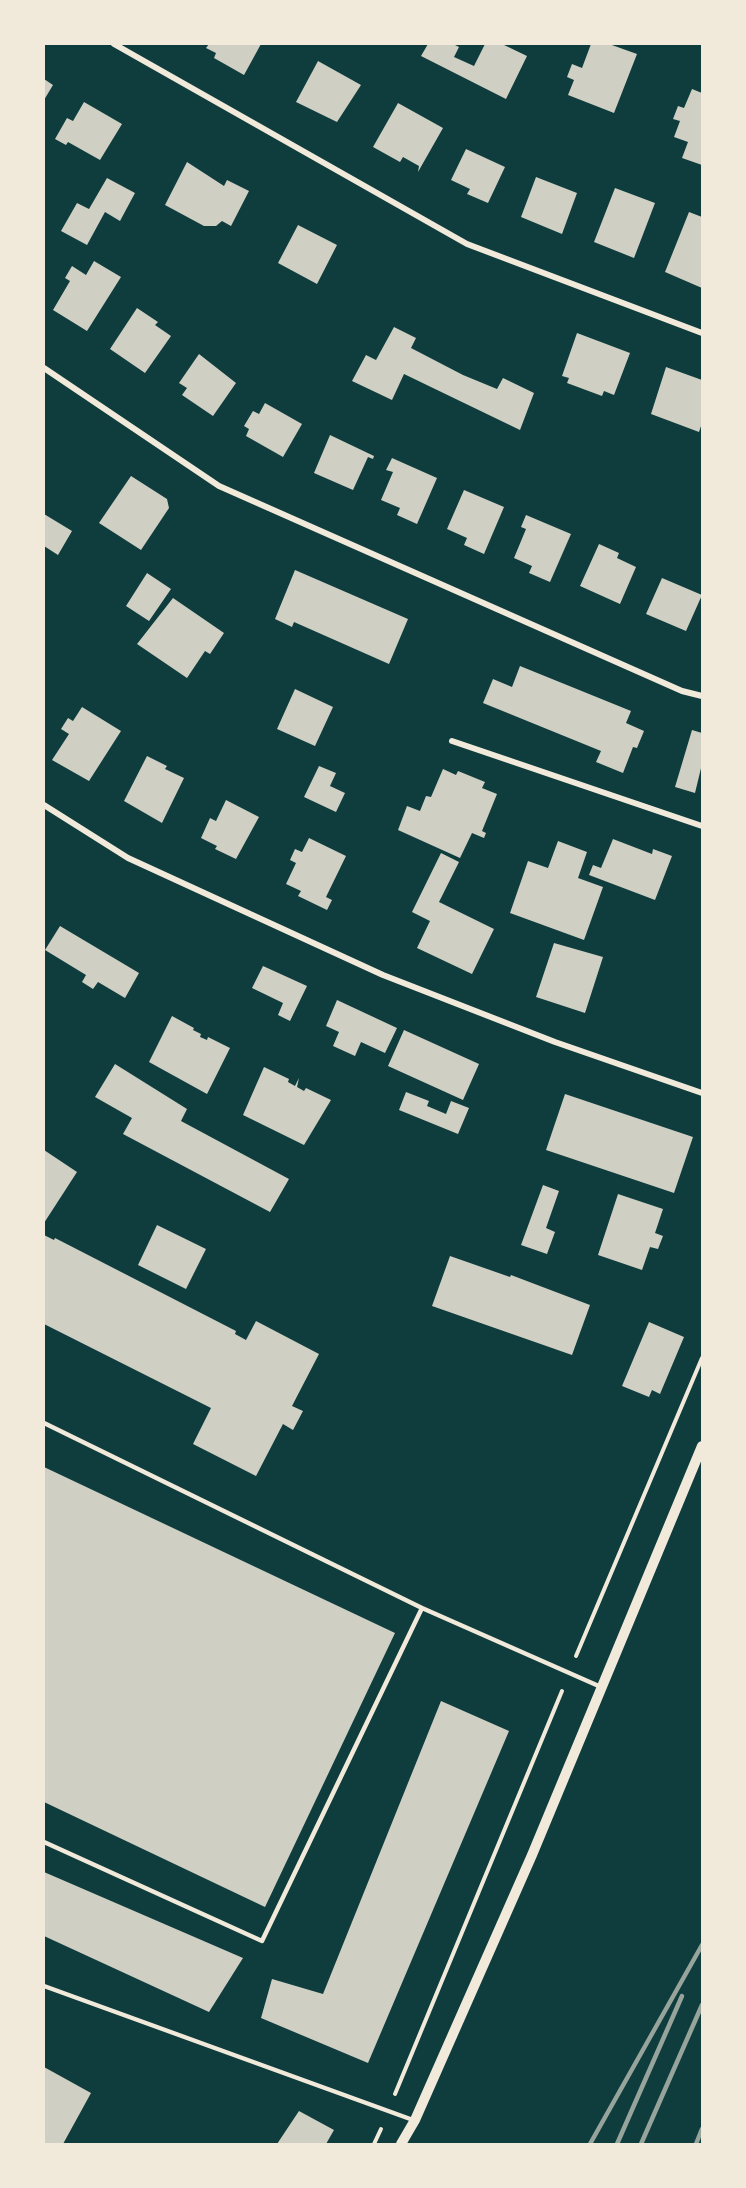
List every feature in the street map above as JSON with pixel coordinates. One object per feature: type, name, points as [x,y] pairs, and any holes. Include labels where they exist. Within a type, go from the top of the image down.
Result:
[{"type":"street","points":[[114,44],[467,244],[702,333]]},
{"type":"street","points":[[44,368],[219,486],[671,686],[702,696]]},
{"type":"street","points":[[452,741],[702,826]]},
{"type":"street","points":[[44,805],[128,858],[383,975],[555,1042],[702,1093]]},
{"type":"street","points":[[401,2145],[415,2120],[603,1688],[702,1446]]},
{"type":"lane","points":[[44,1423],[422,1608],[603,1688]]},
{"type":"lane","points":[[44,1842],[262,1941],[422,1608]]},
{"type":"lane","points":[[44,1986],[415,2120]]},
{"type":"path","points":[[374,2145],[702,1358]]},
{"type":"building","points":[[209,44],[261,44],[244,75],[214,58],[216,53],[206,48]]},
{"type":"building","points":[[428,44],[453,44],[459,47],[454,57],[474,66],[485,44],[502,44],[527,56],[506,99],[421,56]]},
{"type":"building","points":[[591,44],[609,44],[637,54],[614,113],[568,95],[574,80],[567,77],[572,64],[582,68]]},
{"type":"building","points":[[318,61],[361,85],[337,122],[296,102]]},
{"type":"building","points":[[44,79],[53,85],[44,100]]},
{"type":"building","points":[[692,89],[702,93],[702,165],[682,158],[688,142],[674,137],[680,121],[673,119],[678,106],[684,108]]},
{"type":"building","points":[[84,102],[122,124],[100,160],[68,142],[66,145],[55,139],[67,118],[73,121]]},
{"type":"building","points":[[398,103],[443,128],[418,172],[419,166],[403,157],[400,162],[373,147]]},
{"type":"building","points":[[466,149],[505,167],[488,203],[467,194],[470,189],[451,180]]},
{"type":"building","points":[[187,162],[224,186],[227,180],[249,191],[231,226],[222,221],[216,226],[204,226],[165,205]]},
{"type":"building","points":[[536,177],[577,193],[562,234],[521,217]]},
{"type":"building","points":[[107,178],[135,193],[120,221],[105,212],[87,245],[61,231],[77,203],[89,209]]},
{"type":"building","points":[[615,188],[655,203],[634,258],[594,242]]},
{"type":"building","points":[[689,212],[702,217],[702,288],[665,272]]},
{"type":"building","points":[[298,225],[337,245],[317,284],[278,263]]},
{"type":"building","points":[[94,261],[121,277],[87,331],[53,310],[70,281],[65,278],[72,266],[86,275]]},
{"type":"building","points":[[137,308],[158,322],[155,325],[171,336],[145,373],[110,349]]},
{"type":"building","points":[[394,327],[416,338],[411,348],[463,375],[497,389],[503,378],[534,393],[520,430],[404,374],[392,400],[352,381],[366,355],[376,360]]},
{"type":"building","points":[[577,333],[630,353],[614,395],[604,391],[602,396],[567,383],[569,378],[562,376]]},
{"type":"building","points":[[199,354],[236,383],[213,416],[182,395],[187,388],[179,383]]},
{"type":"building","points":[[666,367],[702,380],[702,423],[699,432],[651,414]]},
{"type":"building","points":[[265,403],[302,424],[283,457],[246,436],[249,429],[244,426],[253,411],[259,414]]},
{"type":"building","points":[[330,435],[374,456],[373,459],[368,457],[353,490],[314,473]]},
{"type":"building","points":[[392,458],[437,478],[417,524],[397,515],[400,508],[381,500],[393,472],[386,470]]},
{"type":"building","points":[[131,476],[167,499],[169,508],[141,550],[99,523]]},
{"type":"building","points":[[464,490],[504,507],[484,554],[464,545],[467,538],[447,529]]},
{"type":"building","points":[[44,514],[72,531],[58,555],[44,546]]},
{"type":"building","points":[[526,515],[571,534],[550,582],[529,573],[532,566],[514,558],[526,529],[521,527]]},
{"type":"building","points":[[599,544],[619,553],[617,558],[636,567],[620,604],[580,586]]},
{"type":"building","points":[[295,570],[408,619],[389,664],[294,622],[292,627],[275,619]]},
{"type":"building","points":[[147,573],[171,589],[149,621],[126,606]]},
{"type":"building","points":[[662,578],[702,595],[686,631],[646,614]]},
{"type":"building","points":[[173,598],[224,633],[210,654],[205,651],[187,678],[137,644]]},
{"type":"building","points":[[520,666],[631,711],[626,723],[644,731],[637,748],[633,747],[623,773],[596,762],[601,751],[483,703],[493,679],[512,687]]},
{"type":"building","points":[[295,689],[333,707],[315,746],[277,729]]},
{"type":"building","points":[[82,707],[121,731],[89,781],[52,760],[69,734],[61,729],[68,718],[73,721]]},
{"type":"building","points":[[692,730],[702,733],[702,764],[695,793],[675,787]]},
{"type":"building","points":[[147,756],[167,766],[165,769],[184,778],[162,823],[124,801]]},
{"type":"building","points":[[319,766],[336,773],[330,786],[345,793],[336,812],[304,797]]},
{"type":"building","points":[[443,769],[456,775],[458,771],[485,782],[482,788],[497,794],[482,831],[486,833],[484,838],[472,833],[460,858],[398,830],[407,806],[420,811],[426,796],[431,797]]},
{"type":"building","points":[[226,800],[259,817],[236,859],[215,849],[217,846],[201,838],[210,818],[216,821]]},
{"type":"building","points":[[309,838],[346,856],[326,897],[332,900],[327,910],[298,896],[301,891],[286,884],[296,863],[290,860],[295,849],[302,852]]},
{"type":"building","points":[[613,839],[652,854],[653,849],[672,856],[655,900],[589,875],[593,865],[601,868]]},
{"type":"building","points":[[558,841],[587,852],[578,878],[603,887],[584,940],[510,913],[528,861],[548,868]]},
{"type":"building","points":[[441,853],[459,862],[439,902],[494,929],[472,974],[417,948],[430,921],[412,912]]},
{"type":"building","points":[[60,926],[139,973],[125,998],[98,982],[93,989],[82,982],[86,975],[45,950]]},
{"type":"building","points":[[554,943],[603,957],[585,1013],[536,997]]},
{"type":"building","points":[[263,966],[307,986],[290,1021],[278,1015],[283,1003],[252,988]]},
{"type":"building","points":[[337,1000],[397,1028],[385,1053],[361,1042],[355,1056],[333,1046],[339,1032],[326,1026]]},
{"type":"building","points":[[172,1016],[194,1028],[193,1030],[201,1034],[200,1037],[207,1040],[208,1037],[230,1048],[207,1094],[149,1062]]},
{"type":"building","points":[[404,1030],[479,1064],[463,1100],[388,1066]]},
{"type":"building","points":[[115,1064],[187,1109],[181,1121],[289,1179],[270,1212],[123,1134],[132,1118],[95,1097]]},
{"type":"building","points":[[264,1067],[289,1079],[288,1082],[295,1086],[299,1078],[297,1087],[304,1091],[306,1088],[331,1100],[304,1145],[243,1115]]},
{"type":"building","points":[[406,1092],[429,1101],[427,1106],[446,1114],[451,1101],[469,1108],[458,1134],[399,1110]]},
{"type":"building","points":[[565,1094],[693,1137],[674,1193],[546,1150]]},
{"type":"building","points":[[44,1150],[77,1172],[44,1223]]},
{"type":"building","points":[[543,1185],[559,1191],[546,1228],[555,1232],[547,1254],[521,1245]]},
{"type":"building","points":[[618,1194],[663,1209],[655,1233],[663,1236],[658,1249],[650,1247],[642,1270],[598,1255]]},
{"type":"building","points":[[157,1225],[206,1249],[186,1289],[138,1265]]},
{"type":"building","points":[[44,1235],[54,1240],[55,1238],[236,1331],[235,1334],[246,1340],[256,1321],[319,1354],[292,1406],[303,1411],[293,1430],[283,1424],[256,1476],[193,1444],[211,1408],[44,1324]]},
{"type":"building","points":[[450,1256],[510,1277],[511,1275],[590,1305],[572,1355],[432,1306]]},
{"type":"building","points":[[649,1322],[684,1337],[660,1394],[652,1390],[649,1397],[622,1386]]},
{"type":"building","points":[[44,1467],[395,1633],[265,1907],[44,1802]]},
{"type":"building","points":[[441,1701],[509,1731],[368,2063],[261,2018],[272,1979],[323,1994]]},
{"type":"building","points":[[44,1872],[243,1958],[209,2012],[44,1936]]},
{"type":"building","points":[[44,2067],[91,2093],[63,2144],[44,2144]]},
{"type":"building","points":[[299,2111],[334,2130],[326,2144],[277,2144]]},
{"type":"railway","points":[[590,2144],[702,1945]]},
{"type":"railway","points":[[617,2144],[682,1996]]},
{"type":"railway","points":[[641,2144],[702,2005]]},
{"type":"railway","points":[[696,2144],[702,2129]]}]
